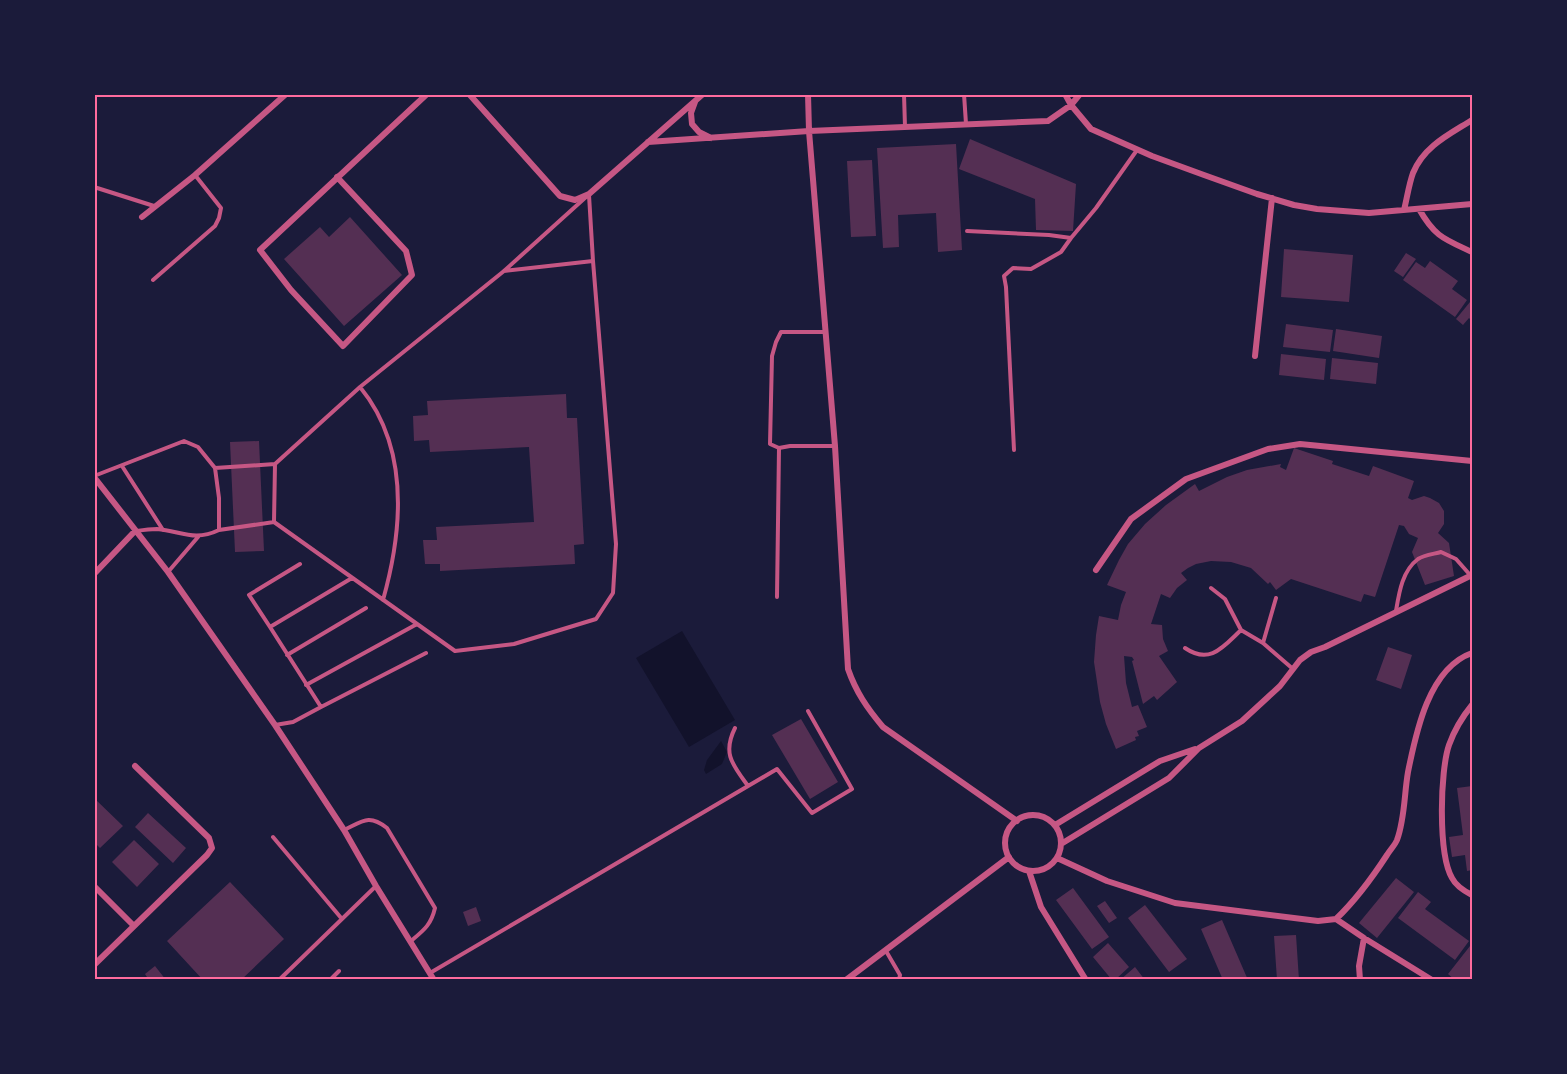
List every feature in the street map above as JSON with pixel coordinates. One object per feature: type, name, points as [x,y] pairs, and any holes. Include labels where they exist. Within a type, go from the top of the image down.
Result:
[{"type":"street","points":[[142,217],[195,175],[286,94]]},
{"type":"street","points":[[337,177],[406,251],[412,275],[343,345],[291,290],[260,250],[337,177],[428,94]]},
{"type":"street","points":[[469,94],[560,196],[574,200],[589,194],[703,94]]},
{"type":"street","points":[[808,94],[809,131],[835,446],[848,669],[854,687],[866,707],[883,727],[1017,820]]},
{"type":"street","points":[[1065,94],[1091,129],[1204,175],[1272,198],[1317,209],[1369,213],[1473,204]]},
{"type":"street","points":[[648,142],[809,131],[1048,120],[1071,105],[1080,94]]},
{"type":"street","points":[[695,102],[692,124],[699,132],[712,138]]},
{"type":"street","points":[[1404,210],[1413,172],[1424,153],[1437,142],[1473,120]]},
{"type":"street","points":[[1256,356],[1272,198]]},
{"type":"street","points":[[1419,209],[1429,226],[1442,238],[1473,252]]},
{"type":"street","points":[[1096,570],[1131,519],[1186,479],[1268,449],[1300,444],[1473,461]]},
{"type":"street","points":[[94,477],[168,572],[275,725],[344,830],[434,980]]},
{"type":"street","points":[[94,574],[135,531]]},
{"type":"street","points":[[1061,844],[1169,778],[1199,748],[1242,721],[1280,686],[1300,660],[1311,652],[1472,576]]},
{"type":"street","points":[[1057,858],[1107,881],[1175,903],[1318,921],[1336,919],[1364,888],[1396,841],[1404,810],[1408,773],[1422,717],[1431,694],[1444,672],[1464,656],[1473,653]]},
{"type":"street","points":[[1473,705],[1466,712],[1449,744],[1442,795],[1446,864],[1452,879],[1462,891],[1473,895]]},
{"type":"street","points":[[1055,825],[1160,761],[1199,748]]},
{"type":"street","points":[[94,964],[212,848],[208,838],[135,766]]},
{"type":"street","points":[[1032,815],[1055,825],[1059,831],[1061,844],[1057,858],[1052,864],[1046,868],[1029,871],[1014,864],[1009,857],[1005,841],[1007,833],[1017,820],[1032,815]]},
{"type":"street","points":[[846,980],[1009,857]]},
{"type":"street","points":[[1029,871],[1041,907],[1086,980]]},
{"type":"street","points":[[94,886],[134,926]]},
{"type":"street","points":[[1336,919],[1432,980]]},
{"type":"street","points":[[1360,980],[1359,966],[1364,938]]},
{"type":"lane","points":[[904,94],[905,127]]},
{"type":"lane","points":[[964,94],[966,124]]},
{"type":"lane","points":[[1014,450],[1004,276],[1013,268],[1032,268],[1061,252],[1096,208],[1137,149]]},
{"type":"lane","points":[[153,280],[215,225],[219,218],[220,208],[195,175]]},
{"type":"lane","points":[[94,188],[154,206]]},
{"type":"lane","points":[[135,531],[156,529],[199,536],[219,530],[274,522],[455,651],[514,644],[596,619],[613,593],[616,544],[589,194]]},
{"type":"lane","points":[[215,468],[275,464],[360,387],[504,271],[589,194]]},
{"type":"lane","points":[[967,231],[1071,238]]},
{"type":"lane","points":[[504,271],[593,261]]},
{"type":"lane","points":[[826,332],[781,332],[772,356],[770,444],[779,448],[835,446]]},
{"type":"lane","points":[[360,387],[384,427],[397,470],[396,537],[383,600]]},
{"type":"lane","points":[[94,477],[184,441],[198,447],[215,468],[219,498],[219,530]]},
{"type":"lane","points":[[777,597],[779,448]]},
{"type":"lane","points":[[274,522],[275,464]]},
{"type":"lane","points":[[122,466],[164,531]]},
{"type":"lane","points":[[168,572],[199,536]]},
{"type":"lane","points":[[1396,612],[1400,588],[1408,571],[1419,558],[1441,552],[1456,559],[1472,576]]},
{"type":"lane","points":[[300,564],[249,595],[321,707]]},
{"type":"lane","points":[[270,627],[352,578]]},
{"type":"lane","points":[[1211,588],[1225,599],[1241,630],[1263,642],[1293,670]]},
{"type":"lane","points":[[1263,642],[1276,598]]},
{"type":"lane","points":[[288,655],[366,608]]},
{"type":"lane","points":[[306,685],[417,624]]},
{"type":"lane","points":[[1185,648],[1196,655],[1207,655],[1222,648],[1241,630]]},
{"type":"lane","points":[[275,725],[293,722],[426,653]]},
{"type":"lane","points":[[430,973],[777,769],[812,813],[852,789],[808,711]]},
{"type":"lane","points":[[735,728],[730,744],[731,763],[748,786]]},
{"type":"lane","points":[[344,830],[369,819],[378,820],[387,828],[435,908],[432,921],[410,942]]},
{"type":"lane","points":[[273,837],[342,919]]},
{"type":"lane","points":[[279,980],[376,886]]},
{"type":"lane","points":[[885,950],[900,975],[899,980]]},
{"type":"lane","points":[[330,980],[339,971]]},
{"type":"shaded area","points":[[682,631],[735,720],[689,747],[636,658]]},
{"type":"shaded area","points":[[721,741],[727,752],[722,764],[706,774],[704,770],[707,760]]},
{"type":"building","points":[[970,139],[1076,184],[1073,231],[1036,230],[1035,199],[959,169]]},
{"type":"building","points":[[956,144],[962,250],[938,252],[936,213],[898,215],[899,247],[883,248],[877,148]]},
{"type":"building","points":[[872,160],[876,236],[851,237],[847,161]]},
{"type":"building","points":[[350,217],[402,275],[344,326],[284,259],[320,227],[329,237]]},
{"type":"building","points":[[1284,249],[1353,255],[1349,302],[1281,297]]},
{"type":"building","points":[[1406,253],[1416,259],[1403,277],[1394,271]]},
{"type":"building","points":[[1430,261],[1458,281],[1452,289],[1467,300],[1455,317],[1403,280],[1416,262],[1425,268]]},
{"type":"building","points":[[1470,302],[1472,321],[1469,318],[1463,325],[1456,319]]},
{"type":"building","points":[[1286,324],[1333,330],[1330,352],[1283,347]]},
{"type":"building","points":[[1336,329],[1382,336],[1379,358],[1333,351]]},
{"type":"building","points":[[1281,354],[1326,359],[1324,380],[1279,375]]},
{"type":"building","points":[[1332,358],[1378,363],[1376,384],[1330,379]]},
{"type":"building","points":[[566,394],[567,418],[577,418],[584,544],[574,545],[575,564],[440,571],[440,564],[425,564],[423,540],[437,540],[436,527],[534,522],[529,447],[430,452],[429,440],[414,441],[413,416],[428,415],[427,401]]},
{"type":"building","points":[[259,441],[264,551],[235,552],[230,442]]},
{"type":"building","points":[[1294,448],[1369,476],[1373,466],[1414,481],[1408,498],[1412,500],[1424,496],[1430,498],[1439,503],[1444,511],[1444,524],[1438,533],[1449,543],[1454,576],[1425,585],[1412,552],[1418,538],[1409,534],[1404,526],[1399,525],[1375,597],[1364,594],[1361,602],[1291,579],[1276,590],[1270,582],[1268,584],[1251,568],[1231,562],[1211,561],[1188,568],[1181,573],[1187,580],[1170,598],[1161,594],[1151,624],[1162,625],[1163,639],[1168,651],[1159,656],[1177,682],[1157,700],[1154,696],[1143,704],[1132,661],[1134,660],[1132,657],[1124,656],[1126,683],[1132,707],[1138,705],[1147,727],[1137,731],[1139,736],[1135,737],[1136,740],[1116,749],[1100,702],[1094,662],[1099,616],[1118,620],[1126,592],[1107,585],[1128,544],[1166,505],[1195,484],[1199,491],[1247,470],[1281,464],[1280,467],[1286,470]]},
{"type":"building","points":[[1388,647],[1412,655],[1401,689],[1376,680]]},
{"type":"building","points":[[801,719],[838,782],[810,799],[772,735]]},
{"type":"building","points":[[1472,786],[1472,870],[1467,871],[1465,855],[1452,857],[1449,837],[1463,835],[1457,788]]},
{"type":"building","points":[[94,798],[123,826],[100,848],[94,842]]},
{"type":"building","points":[[148,813],[186,848],[173,863],[135,827]]},
{"type":"building","points":[[134,840],[159,864],[137,887],[112,862]]},
{"type":"building","points":[[1396,878],[1414,892],[1377,938],[1359,923]]},
{"type":"building","points":[[230,882],[284,939],[241,980],[203,980],[167,941]]},
{"type":"building","points":[[1073,888],[1109,937],[1092,949],[1056,900]]},
{"type":"building","points":[[1418,892],[1431,902],[1425,909],[1469,941],[1455,960],[1398,918]]},
{"type":"building","points":[[1105,901],[1117,918],[1109,923],[1097,906]]},
{"type":"building","points":[[1145,905],[1187,959],[1169,972],[1128,918]]},
{"type":"building","points":[[476,907],[481,921],[468,926],[463,912]]},
{"type":"building","points":[[1222,920],[1248,980],[1223,980],[1201,929]]},
{"type":"building","points":[[1296,935],[1299,980],[1277,980],[1274,936]]},
{"type":"building","points":[[1108,943],[1129,967],[1115,980],[1112,980],[1093,957]]},
{"type":"building","points":[[1470,946],[1472,947],[1472,980],[1455,980],[1448,974]]},
{"type":"building","points":[[155,966],[166,980],[149,980],[145,974]]},
{"type":"building","points":[[1135,967],[1145,980],[1120,980]]}]
